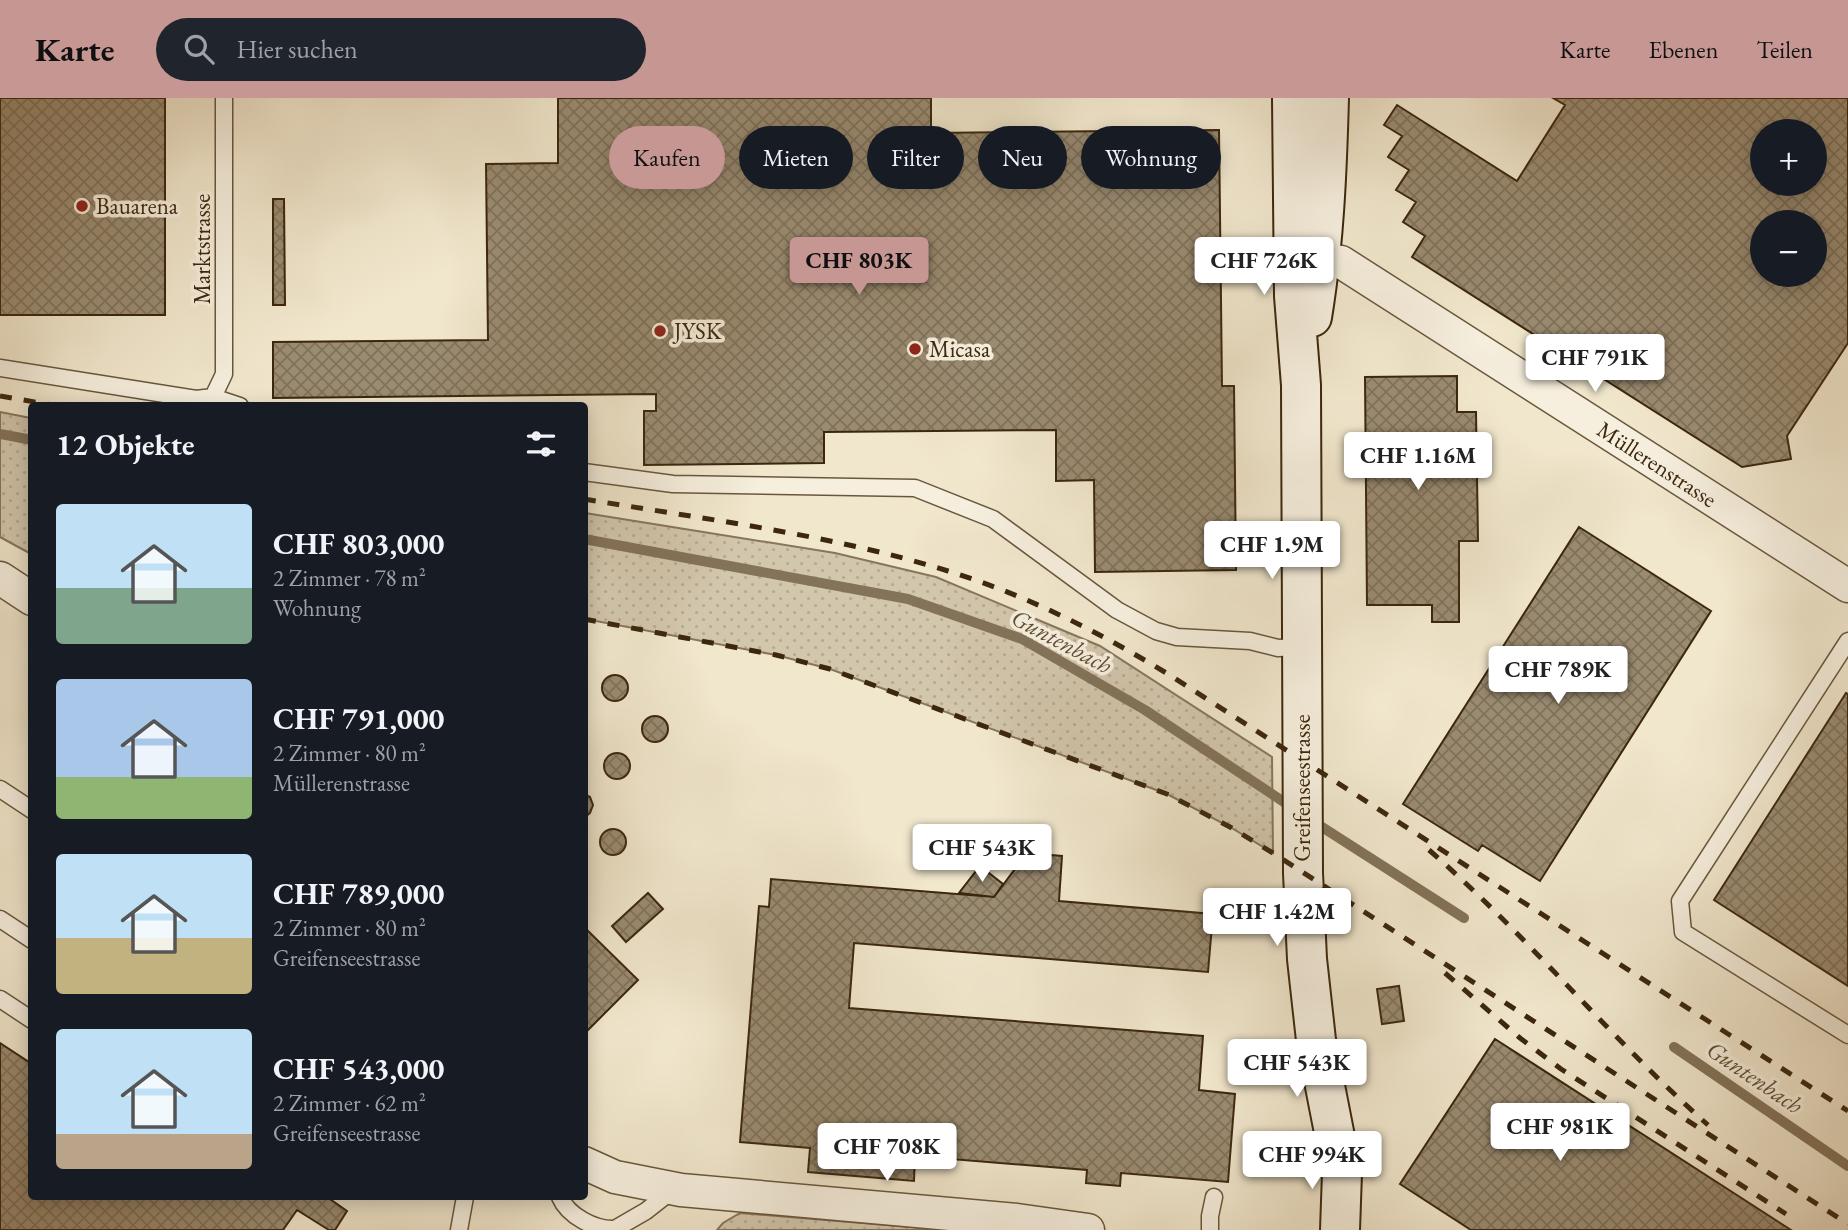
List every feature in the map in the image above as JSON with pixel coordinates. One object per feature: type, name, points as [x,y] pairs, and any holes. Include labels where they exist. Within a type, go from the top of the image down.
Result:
[{"type":"street","name":"Greifenseestrasse","points":[[1292,98],[1294,296],[1301,385],[1302,776],[1307,958],[1316,1040],[1342,1173],[1340,1230]]},
{"type":"street","name":"Greifenseestrasse","points":[[1301,385],[1322,260],[1329,98]]},
{"type":"street","points":[[1293,206],[1310,245],[1322,260]]},
{"type":"street","name":"Müllerenstrasse","points":[[1322,260],[1341,262],[1847,582]]},
{"type":"street","points":[[0,578],[28,596]]},
{"type":"street","points":[[588,1165],[615,1177],[674,1189],[1017,1220],[1088,1230]]},
{"type":"lane","name":"Marktstrasse","points":[[213,397],[224,374],[224,98]]},
{"type":"lane","points":[[0,368],[196,399],[213,397],[228,402]]},
{"type":"lane","points":[[588,473],[673,484],[915,488],[993,519],[1117,610],[1156,631],[1177,637],[1250,641],[1278,648],[1301,647]]},
{"type":"lane","points":[[1848,641],[1680,901],[1683,932],[1848,1035]]},
{"type":"lane","points":[[0,789],[28,807]]},
{"type":"lane","points":[[0,919],[28,937]]},
{"type":"lane","points":[[0,999],[28,1017]]},
{"type":"lane","points":[[561,1200],[564,1206],[580,1219],[604,1230],[615,1230],[674,1189]]},
{"type":"lane","points":[[1210,1230],[1214,1197]]},
{"type":"lane","points":[[459,1230],[464,1200]]},
{"type":"shaded area","points":[[0,412],[28,417],[28,552],[0,537]]},
{"type":"shaded area","points":[[588,513],[835,553],[936,577],[1100,646],[1272,757],[1273,853],[1167,794],[830,669],[776,655],[588,620]]},
{"type":"shaded area","points":[[740,1213],[947,1230],[717,1230]]},
{"type":"building","name":"Bauarena","points":[[0,98],[165,98],[165,315],[0,315]]},
{"type":"building","points":[[558,98],[931,98],[931,126],[867,126],[867,189],[964,189],[964,133],[978,133],[978,189],[1067,189],[1067,132],[1081,131],[1081,189],[1220,189],[1222,386],[1234,386],[1236,570],[1095,572],[1094,480],[1056,481],[1056,430],[824,432],[824,463],[644,465],[644,411],[656,411],[656,394],[273,398],[273,342],[488,340],[486,164],[558,163]]},
{"type":"building","points":[[1553,98],[1848,98],[1848,343],[1787,436],[1791,459],[1742,467],[1412,257],[1425,236],[1403,222],[1416,202],[1396,190],[1409,170],[1388,157],[1402,136],[1384,125],[1397,105],[1517,181],[1565,105]]},
{"type":"building","points":[[273,199],[284,199],[285,305],[273,305]]},
{"type":"building","points":[[1457,376],[1457,412],[1476,412],[1478,541],[1459,541],[1459,622],[1432,622],[1432,605],[1367,605],[1365,377]]},
{"type":"building","points":[[1579,527],[1711,611],[1540,881],[1482,845],[1478,851],[1403,804]]},
{"type":"building","points":[[615,675],[625,678],[628,688],[625,698],[615,701],[605,698],[602,688],[605,678]]},
{"type":"building","points":[[1846,693],[1848,694],[1848,986],[1714,900]]},
{"type":"building","points":[[655,716],[664,720],[668,729],[664,738],[655,742],[646,738],[642,729],[646,720]]},
{"type":"building","points":[[617,753],[626,757],[630,766],[626,775],[617,779],[608,775],[604,766],[608,757]]},
{"type":"building","points":[[588,796],[593,805],[588,815]]},
{"type":"building","points":[[613,829],[622,833],[626,842],[622,851],[613,855],[604,851],[600,842],[604,833]]},
{"type":"building","points":[[1027,853],[1062,856],[1059,901],[1213,914],[1208,972],[854,943],[849,1008],[1203,1036],[1199,1090],[1235,1094],[1228,1182],[1121,1173],[1120,1186],[1086,1183],[1087,1170],[915,1156],[914,1181],[808,1172],[810,1148],[740,1142],[759,906],[769,907],[771,879],[994,897]]},
{"type":"building","points":[[980,866],[1003,884],[994,897],[959,893]]},
{"type":"building","points":[[648,893],[663,909],[626,942],[612,926]]},
{"type":"building","points":[[588,931],[638,980],[588,1030]]},
{"type":"building","points":[[1399,986],[1404,1021],[1382,1024],[1377,989]]},
{"type":"building","points":[[1495,1039],[1791,1230],[1471,1230],[1400,1184]]},
{"type":"building","points":[[0,1043],[28,1061],[28,1200],[331,1200],[347,1211],[335,1230],[329,1230],[297,1210],[283,1230],[0,1230]]},
{"type":"waterway","name":"Guntenbach","points":[[0,434],[28,439]]},
{"type":"waterway","name":"Guntenbach","points":[[588,540],[908,599],[1022,639],[1145,710],[1293,808]]},
{"type":"waterway","name":"Guntenbach","points":[[1311,820],[1464,918]]},
{"type":"waterway","name":"Guntenbach","points":[[1674,1047],[1848,1166]]},
{"type":"railway","points":[[0,396],[35,402]]},
{"type":"railway","points":[[588,500],[768,529],[904,558],[1006,591],[1061,616],[1168,674],[1848,1111]]},
{"type":"railway","points":[[588,620],[776,655],[830,669],[1167,794],[1273,853],[1848,1224]]},
{"type":"railway","points":[[1429,850],[1501,917],[1637,1057],[1708,1125]]},
{"type":"railway","points":[[1445,973],[1520,1038],[1561,1069],[1786,1214]]},
{"type":"place","name":"Bauarena","points":[[82,206]]},
{"type":"place","name":"JYSK","points":[[660,331]]},
{"type":"place","name":"Micasa","points":[[915,349]]}]
